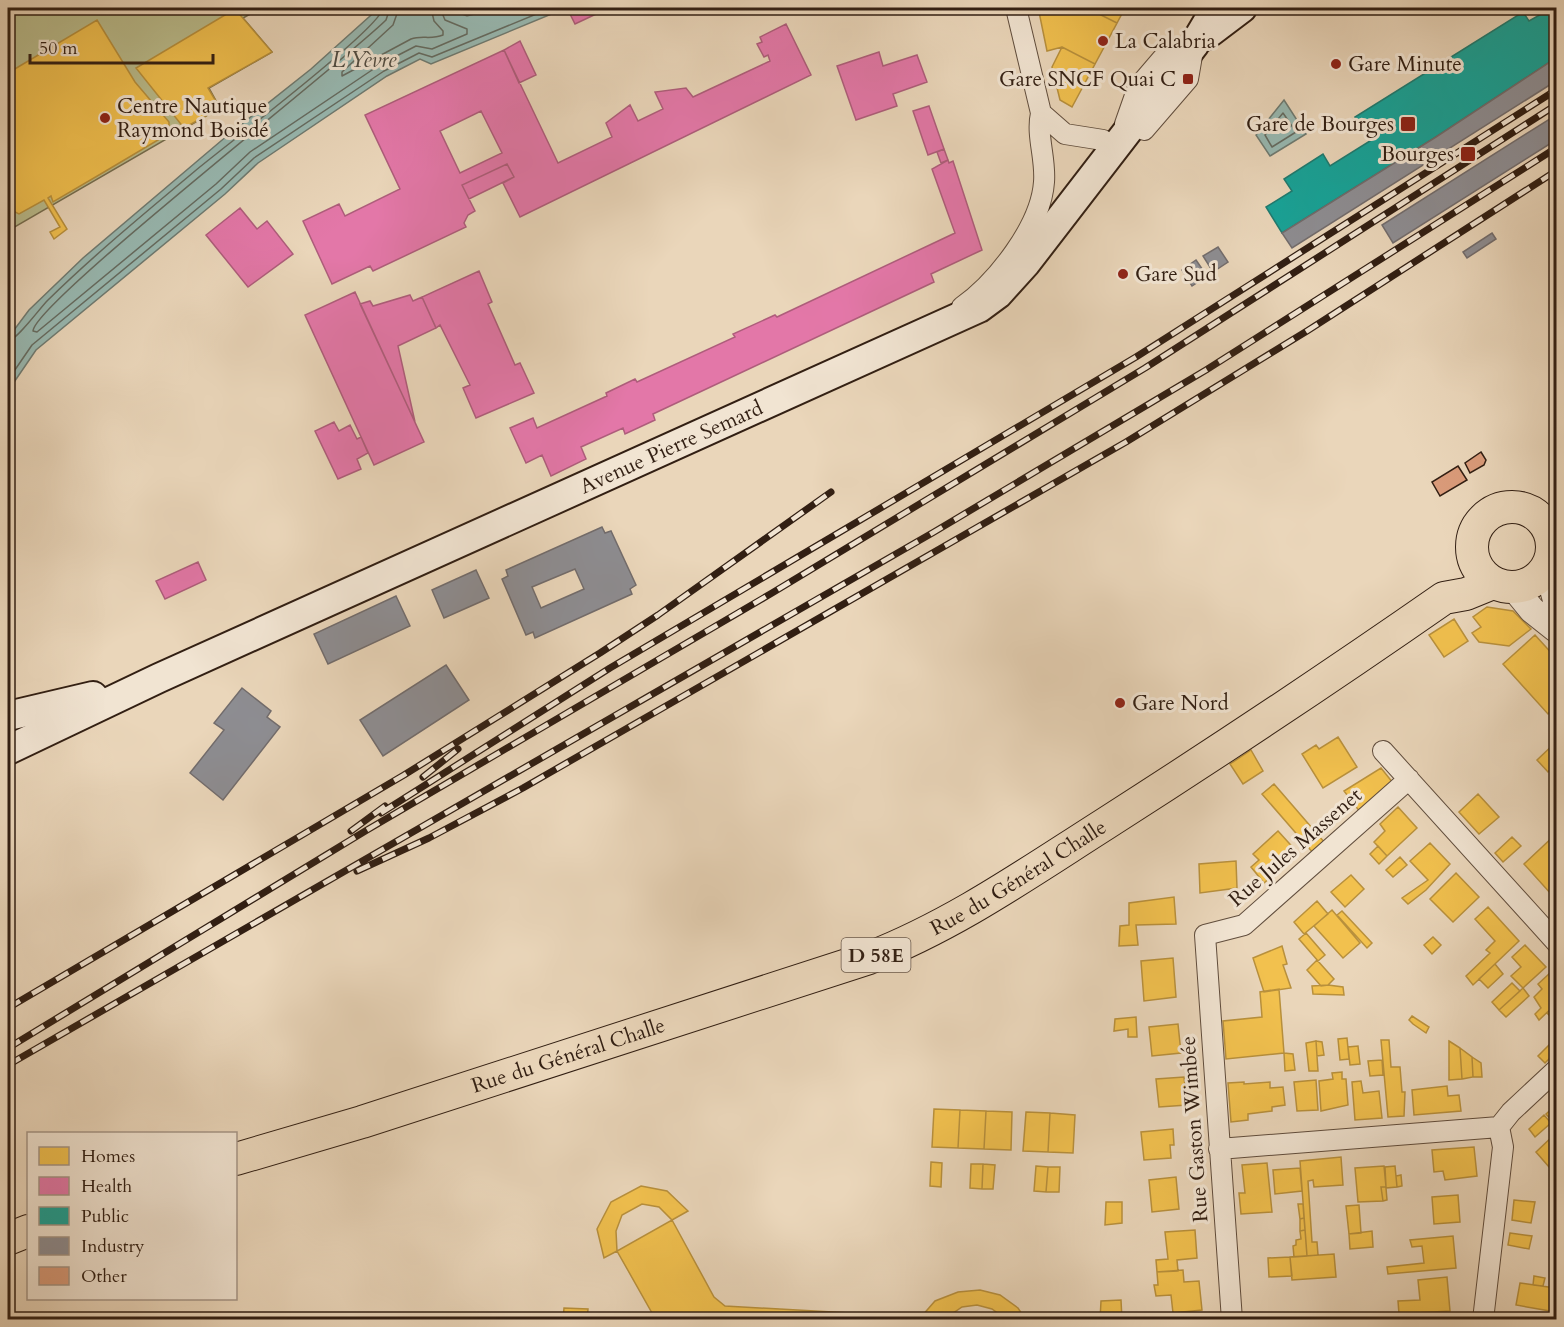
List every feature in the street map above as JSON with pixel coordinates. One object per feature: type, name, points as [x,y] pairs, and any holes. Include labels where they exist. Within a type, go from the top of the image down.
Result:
[{"type":"main road","name":"Avenue Pierre Semard","points":[[8,750],[159,678],[979,308],[998,294],[1026,263],[1194,45],[1216,8]]},
{"type":"main road","name":"Avenue Pierre Semard","points":[[1194,45],[1242,8]]},
{"type":"main road","points":[[1506,508],[1545,510],[1552,551],[1533,581],[1504,586],[1481,573],[1473,558],[1474,535],[1481,522],[1492,512],[1506,508]]},
{"type":"main road","name":"Rue du Général Challe","points":[[1444,598],[1453,578],[1473,558]]},
{"type":"main road","name":"Rue du Général Challe","points":[[237,1160],[509,1075],[869,958],[917,939],[980,903],[1289,706],[1444,598],[1504,586]]},
{"type":"main road","name":"Avenue Pierre Semard","points":[[8,716],[159,678]]},
{"type":"main road","points":[[8,1215],[27,1211]]},
{"type":"main road","points":[[8,1239],[27,1231]]},
{"type":"street","points":[[925,333],[968,303],[1005,264],[1030,227],[1044,181],[1037,129],[1041,113],[1016,8]]},
{"type":"street","points":[[1041,113],[1065,134],[1117,143]]},
{"type":"street","points":[[1552,551],[1557,600]]},
{"type":"street","points":[[1504,586],[1557,629]]},
{"type":"street","points":[[1383,751],[1557,942]]},
{"type":"street","name":"Rue Jules Massenet","points":[[1205,935],[1244,926],[1409,779]]},
{"type":"street","name":"Rue Gaston Wimbée","points":[[1205,935],[1232,1320]]},
{"type":"street","points":[[1219,1149],[1499,1127],[1511,1112],[1557,1070]]},
{"type":"street","points":[[1483,1320],[1503,1147],[1499,1127]]},
{"type":"green space","name":"Centre Nautique Raymond Boisdé","points":[[8,8],[261,8],[243,18],[272,52],[209,88],[220,108],[13,228],[8,214]]},
{"type":"water","name":"L'Yèvre","points":[[379,8],[447,8],[467,16],[496,8],[566,8],[431,64],[420,59],[387,76],[258,163],[225,194],[36,350],[8,391],[8,338],[29,310],[83,258],[228,135],[311,69]]},
{"type":"water","points":[[1284,100],[1306,134],[1270,156],[1256,135]]},
{"type":"building: Homes","points":[[1038,8],[1070,8],[1071,9],[1039,12]]},
{"type":"building: Homes","points":[[1087,8],[1125,8],[1117,23]]},
{"type":"building: Homes","points":[[1087,8],[1117,23],[1095,64],[1062,47],[1047,51],[1039,12]]},
{"type":"building: Homes","points":[[235,9],[272,52],[208,88],[220,108],[184,128],[136,68]]},
{"type":"building: Homes","points":[[97,20],[135,82],[169,122],[169,127],[155,136],[158,140],[53,202],[51,196],[48,198],[67,229],[54,239],[50,232],[60,227],[44,200],[19,214],[11,210],[8,200],[8,73]]},
{"type":"building: Homes","points":[[1062,47],[1095,64],[1072,107],[1060,100],[1052,67]]},
{"type":"building: Homes","points":[[1487,607],[1513,611],[1531,629],[1509,646],[1479,642],[1472,633],[1481,627],[1473,617]]},
{"type":"building: Homes","points":[[1454,619],[1468,641],[1444,657],[1429,635]]},
{"type":"building: Homes","points":[[1535,635],[1556,658],[1556,706],[1548,714],[1503,664]]},
{"type":"building: Homes","points":[[1338,737],[1357,767],[1323,788],[1302,754],[1316,745],[1319,749]]},
{"type":"building: Homes","points":[[1556,742],[1556,764],[1548,772],[1537,760]]},
{"type":"building: Homes","points":[[1251,750],[1263,771],[1243,784],[1230,764]]},
{"type":"building: Homes","points":[[1381,768],[1393,783],[1360,812],[1344,791]]},
{"type":"building: Homes","points":[[1274,784],[1325,843],[1314,854],[1262,794]]},
{"type":"building: Homes","points":[[1478,794],[1499,817],[1479,834],[1459,812]]},
{"type":"building: Homes","points":[[1398,807],[1417,828],[1387,856],[1374,842],[1385,831],[1380,824]]},
{"type":"building: Homes","points":[[1278,831],[1298,853],[1264,883],[1251,867],[1259,860],[1253,854]]},
{"type":"building: Homes","points":[[1556,834],[1556,889],[1551,894],[1524,864]]},
{"type":"building: Homes","points":[[1512,837],[1521,846],[1503,862],[1495,853]]},
{"type":"building: Homes","points":[[1430,843],[1450,864],[1426,890],[1408,904],[1402,898],[1428,880],[1410,861]]},
{"type":"building: Homes","points":[[1378,846],[1387,856],[1379,864],[1370,854]]},
{"type":"building: Homes","points":[[1400,857],[1407,865],[1393,877],[1386,870]]},
{"type":"building: Homes","points":[[1236,861],[1237,888],[1200,893],[1199,864]]},
{"type":"building: Homes","points":[[1456,873],[1479,897],[1453,922],[1430,899]]},
{"type":"building: Homes","points":[[1351,875],[1364,889],[1345,907],[1331,892]]},
{"type":"building: Homes","points":[[1174,897],[1176,924],[1136,925],[1138,945],[1119,946],[1120,926],[1129,925],[1129,903]]},
{"type":"building: Homes","points":[[1317,901],[1328,914],[1304,934],[1294,922]]},
{"type":"building: Homes","points":[[1488,907],[1519,941],[1473,985],[1466,976],[1490,953],[1486,950],[1495,941],[1475,919]]},
{"type":"building: Homes","points":[[1332,910],[1360,943],[1343,958],[1314,926]]},
{"type":"building: Homes","points":[[1342,911],[1372,943],[1367,948],[1337,915]]},
{"type":"building: Homes","points":[[1306,933],[1325,955],[1318,961],[1299,939]]},
{"type":"building: Homes","points":[[1433,937],[1441,945],[1432,954],[1424,945]]},
{"type":"building: Homes","points":[[1525,945],[1546,967],[1523,988],[1511,976],[1521,967],[1512,957]]},
{"type":"building: Homes","points":[[1282,946],[1287,964],[1283,965],[1291,988],[1264,992],[1253,958]]},
{"type":"building: Homes","points":[[1173,958],[1176,997],[1144,1001],[1141,961]]},
{"type":"building: Homes","points":[[1317,960],[1334,979],[1328,985],[1321,986],[1307,970]]},
{"type":"building: Homes","points":[[1495,964],[1503,974],[1488,988],[1479,979]]},
{"type":"building: Homes","points":[[1550,973],[1556,979],[1556,1004],[1539,1020],[1535,1014],[1541,1008],[1534,997],[1542,989],[1538,984]]},
{"type":"building: Homes","points":[[1512,983],[1520,991],[1499,1010],[1492,1002]]},
{"type":"building: Homes","points":[[1312,986],[1343,987],[1344,995],[1313,994]]},
{"type":"building: Homes","points":[[1523,988],[1529,996],[1506,1017],[1499,1010]]},
{"type":"building: Homes","points":[[1279,989],[1284,1053],[1226,1059],[1223,1021],[1262,1017],[1260,992]]},
{"type":"building: Homes","points":[[1556,1004],[1556,1022],[1547,1013]]},
{"type":"building: Homes","points":[[1412,1016],[1429,1027],[1426,1033],[1409,1020]]},
{"type":"building: Homes","points":[[1136,1017],[1137,1037],[1128,1037],[1128,1029],[1114,1031],[1115,1019]]},
{"type":"building: Homes","points":[[1178,1024],[1181,1053],[1152,1056],[1149,1027]]},
{"type":"building: Homes","points":[[1347,1038],[1349,1059],[1340,1060],[1338,1039]]},
{"type":"building: Homes","points":[[1556,1038],[1556,1052],[1545,1063],[1538,1056]]},
{"type":"building: Homes","points":[[1381,1040],[1389,1040],[1391,1067],[1400,1067],[1402,1092],[1405,1092],[1404,1116],[1388,1117]]},
{"type":"building: Homes","points":[[1316,1041],[1322,1042],[1324,1055],[1317,1056]]},
{"type":"building: Homes","points":[[1316,1041],[1318,1071],[1309,1071],[1306,1043]]},
{"type":"building: Homes","points":[[1449,1041],[1460,1048],[1462,1079],[1449,1080]]},
{"type":"building: Homes","points":[[1358,1046],[1360,1064],[1350,1065],[1348,1047]]},
{"type":"building: Homes","points":[[1460,1048],[1472,1057],[1473,1077],[1462,1079]]},
{"type":"building: Homes","points":[[1284,1053],[1293,1054],[1295,1070],[1285,1071]]},
{"type":"building: Homes","points":[[1472,1057],[1481,1063],[1482,1077],[1473,1077]]},
{"type":"building: Homes","points":[[1382,1060],[1383,1075],[1370,1076],[1368,1061]]},
{"type":"building: Homes","points":[[1342,1072],[1342,1079],[1346,1079],[1348,1105],[1321,1111],[1319,1081],[1333,1079],[1332,1073]]},
{"type":"building: Homes","points":[[1184,1077],[1187,1105],[1159,1107],[1156,1079]]},
{"type":"building: Homes","points":[[1316,1080],[1318,1110],[1297,1111],[1294,1082]]},
{"type":"building: Homes","points":[[1361,1081],[1363,1093],[1379,1091],[1382,1118],[1355,1120],[1352,1082]]},
{"type":"building: Homes","points":[[1244,1082],[1244,1084],[1270,1082],[1270,1088],[1283,1087],[1285,1105],[1272,1107],[1272,1111],[1248,1114],[1248,1120],[1231,1122],[1228,1083]]},
{"type":"building: Homes","points":[[1447,1086],[1448,1096],[1459,1095],[1461,1111],[1414,1115],[1412,1090]]},
{"type":"building: Homes","points":[[1556,1105],[1556,1125],[1546,1114]]},
{"type":"building: Homes","points":[[934,1109],[960,1110],[958,1148],[932,1147]]},
{"type":"building: Homes","points":[[960,1110],[986,1111],[984,1149],[958,1148]]},
{"type":"building: Homes","points":[[986,1111],[1012,1112],[1011,1150],[984,1149]]},
{"type":"building: Homes","points":[[1026,1112],[1050,1113],[1048,1152],[1023,1151]]},
{"type":"building: Homes","points":[[1050,1113],[1075,1115],[1073,1153],[1048,1152]]},
{"type":"building: Homes","points":[[1544,1115],[1551,1123],[1535,1137],[1529,1129]]},
{"type":"building: Homes","points":[[1173,1129],[1174,1145],[1170,1145],[1171,1158],[1144,1160],[1141,1132]]},
{"type":"building: Homes","points":[[1556,1133],[1556,1175],[1536,1152]]},
{"type":"building: Homes","points":[[1474,1147],[1477,1176],[1445,1180],[1443,1171],[1434,1172],[1432,1150]]},
{"type":"building: Homes","points":[[1341,1157],[1343,1185],[1314,1187],[1313,1180],[1308,1181],[1312,1242],[1317,1242],[1318,1255],[1307,1256],[1300,1161]]},
{"type":"building: Homes","points":[[931,1162],[942,1163],[941,1187],[930,1186]]},
{"type":"building: Homes","points":[[1267,1163],[1272,1212],[1241,1214],[1239,1193],[1245,1193],[1242,1165]]},
{"type":"building: Homes","points":[[971,1164],[983,1164],[982,1189],[970,1188]]},
{"type":"building: Homes","points":[[983,1164],[995,1165],[993,1189],[982,1189]]},
{"type":"building: Homes","points":[[1036,1166],[1048,1167],[1046,1192],[1034,1191]]},
{"type":"building: Homes","points":[[1384,1166],[1386,1187],[1381,1187],[1383,1201],[1358,1202],[1355,1168]]},
{"type":"building: Homes","points":[[1395,1166],[1397,1187],[1386,1188],[1387,1200],[1383,1201],[1381,1187],[1386,1187],[1385,1167]]},
{"type":"building: Homes","points":[[1048,1167],[1060,1167],[1059,1192],[1046,1192]]},
{"type":"building: Homes","points":[[1300,1168],[1302,1191],[1275,1194],[1273,1170]]},
{"type":"building: Homes","points":[[1401,1175],[1402,1186],[1397,1187],[1396,1176]]},
{"type":"building: Homes","points":[[1176,1177],[1179,1209],[1152,1212],[1149,1180]]},
{"type":"building: Homes","points":[[641,1186],[667,1191],[688,1211],[672,1220],[659,1207],[642,1204],[622,1215],[616,1231],[617,1251],[604,1258],[597,1229],[611,1202]]},
{"type":"building: Homes","points":[[1458,1195],[1460,1222],[1434,1224],[1432,1197]]},
{"type":"building: Homes","points":[[1514,1200],[1535,1202],[1531,1223],[1512,1220]]},
{"type":"building: Homes","points":[[1106,1202],[1122,1202],[1122,1223],[1105,1225]]},
{"type":"building: Homes","points":[[1298,1204],[1303,1204],[1304,1218],[1300,1219]]},
{"type":"building: Homes","points":[[1359,1205],[1361,1233],[1349,1234],[1346,1206]]},
{"type":"building: Homes","points":[[1304,1218],[1305,1230],[1300,1231],[1300,1219]]},
{"type":"building: Homes","points":[[672,1220],[714,1297],[725,1306],[921,1317],[935,1301],[958,1292],[980,1290],[1000,1295],[1018,1308],[1026,1320],[1007,1320],[992,1309],[977,1305],[962,1307],[943,1320],[656,1320],[617,1251]]},
{"type":"building: Homes","points":[[1195,1230],[1197,1258],[1177,1260],[1178,1271],[1157,1272],[1156,1260],[1168,1259],[1165,1232]]},
{"type":"building: Homes","points":[[1305,1230],[1307,1256],[1294,1257],[1293,1246],[1296,1245],[1296,1240],[1301,1239],[1300,1231]]},
{"type":"building: Homes","points":[[1372,1231],[1373,1247],[1350,1249],[1349,1234]]},
{"type":"building: Homes","points":[[1510,1233],[1532,1236],[1529,1249],[1508,1245]]},
{"type":"building: Homes","points":[[1453,1236],[1456,1268],[1388,1274],[1387,1267],[1424,1263],[1422,1246],[1412,1247],[1410,1240]]},
{"type":"building: Homes","points":[[1334,1254],[1336,1277],[1292,1280],[1290,1257]]},
{"type":"building: Homes","points":[[1290,1257],[1292,1276],[1269,1277],[1268,1258]]},
{"type":"building: Homes","points":[[1183,1270],[1184,1282],[1199,1281],[1202,1310],[1173,1313],[1171,1295],[1156,1296],[1154,1285],[1158,1285],[1157,1272]]},
{"type":"building: Homes","points":[[1534,1276],[1545,1278],[1543,1286],[1533,1285]]},
{"type":"building: Homes","points":[[1447,1277],[1450,1311],[1399,1314],[1398,1301],[1420,1300],[1418,1280]]},
{"type":"building: Homes","points":[[1520,1283],[1555,1288],[1556,1312],[1516,1305]]},
{"type":"building: Homes","points":[[1121,1300],[1122,1320],[1100,1320],[1101,1301]]},
{"type":"building: Homes","points":[[564,1308],[588,1309],[587,1320],[563,1320]]},
{"type":"building: Health","points":[[567,8],[609,8],[575,24]]},
{"type":"building: Health","points":[[786,24],[811,75],[520,217],[503,183],[514,177],[507,164],[462,185],[475,211],[468,215],[464,223],[466,227],[373,271],[370,266],[332,284],[303,221],[339,204],[345,216],[400,189],[365,115],[504,50],[558,163],[612,137],[606,123],[630,105],[638,121],[663,109],[655,92],[686,88],[693,97],[770,61],[768,55],[764,57],[757,44],[762,42],[760,37]],"holes":[[[481,111],[502,153],[460,173],[440,131]]]},
{"type":"building: Health","points":[[520,41],[536,75],[519,83],[504,50]]},
{"type":"building: Health","points":[[879,52],[883,66],[917,55],[927,82],[893,94],[897,106],[856,120],[837,66]]},
{"type":"building: Health","points":[[929,106],[944,149],[928,155],[913,111]]},
{"type":"building: Health","points":[[944,149],[948,160],[941,163],[937,152]]},
{"type":"building: Health","points":[[948,160],[949,163],[953,161],[982,250],[931,274],[934,282],[653,414],[655,420],[625,434],[623,428],[581,447],[586,459],[551,476],[542,455],[526,463],[510,428],[533,418],[537,428],[607,396],[606,393],[635,379],[637,382],[735,337],[733,334],[775,315],[777,317],[955,233],[932,169]]},
{"type":"building: Health","points":[[507,164],[514,177],[469,199],[462,185]]},
{"type":"building: Health","points":[[240,208],[257,229],[267,221],[293,254],[248,287],[206,235]]},
{"type":"building: Health","points":[[479,271],[492,302],[488,304],[515,365],[520,363],[534,393],[476,418],[463,388],[470,385],[440,325],[436,328],[422,297]]},
{"type":"building: Health","points":[[355,292],[424,442],[374,465],[305,315]]},
{"type":"building: Health","points":[[410,295],[413,301],[422,297],[436,328],[398,346],[415,422],[360,304],[370,301],[373,306]]},
{"type":"building: Health","points":[[334,422],[339,431],[350,425],[357,439],[361,437],[368,453],[357,459],[361,469],[338,479],[315,431]]},
{"type":"building: Health","points":[[198,562],[206,580],[165,599],[156,581]]},
{"type":"building: Public","name":"Gare de Bourges","points":[[1556,8],[1556,58],[1436,137],[1282,233],[1266,207],[1292,191],[1284,179],[1323,154],[1330,166],[1370,141],[1355,117],[1523,12],[1529,21]]},
{"type":"building: Industry","points":[[1556,58],[1556,81],[1292,248],[1282,233],[1436,137]]},
{"type":"building: Industry","points":[[1556,115],[1556,140],[1393,243],[1382,225]]},
{"type":"building: Industry","points":[[1492,233],[1496,239],[1467,258],[1463,252]]},
{"type":"building: Industry","points":[[1218,247],[1228,262],[1213,272],[1203,256]]},
{"type":"building: Industry","points":[[1196,260],[1207,276],[1192,286],[1182,270]]},
{"type":"building: Industry","points":[[602,527],[605,533],[611,531],[636,585],[630,589],[632,594],[535,638],[533,632],[526,635],[502,579],[508,576],[506,570]],"holes":[[[575,569],[584,589],[541,608],[532,587]]]},
{"type":"building: Industry","points":[[476,570],[489,598],[444,618],[432,590]]},
{"type":"building: Industry","points":[[396,596],[410,626],[328,664],[314,634]]},
{"type":"building: Industry","points":[[446,665],[469,700],[383,756],[360,720]]},
{"type":"building: Industry","points":[[242,688],[271,711],[267,717],[280,727],[223,800],[190,773],[224,730],[214,723]]},
{"type":"building: Other","points":[[1481,452],[1486,460],[1484,465],[1470,473],[1465,463]]},
{"type":"building: Other","points":[[1458,466],[1467,480],[1440,496],[1432,482]]},
{"type":"railway","points":[[381,813],[610,668],[1136,357],[1556,90]]},
{"type":"railway","points":[[8,1048],[367,830],[772,593],[1145,368],[1556,105]]},
{"type":"railway","points":[[8,1065],[934,532],[1206,370],[1556,148]]},
{"type":"railway","points":[[357,871],[429,838],[523,788],[1126,442],[1307,331],[1556,171]]},
{"type":"railway","points":[[8,1008],[404,775],[600,653],[658,615],[831,492]]},
{"type":"railway","points":[[423,777],[458,749]]},
{"type":"railway","points":[[351,831],[385,806]]},
{"type":"place","name":"La Calabria","points":[[1103,41]]},
{"type":"place","name":"Gare Minute","points":[[1336,64]]},
{"type":"place","name":"Gare SNCF Quai C","points":[[1188,79]]},
{"type":"place","name":"Centre Nautique Raymond Boisdé","points":[[105,118]]},
{"type":"place","name":"Gare de Bourges","points":[[1408,124]]},
{"type":"place","name":"Bourges","points":[[1468,154]]},
{"type":"place","name":"Gare Sud","points":[[1123,274]]},
{"type":"place","name":"Gare Nord","points":[[1120,703]]}]
